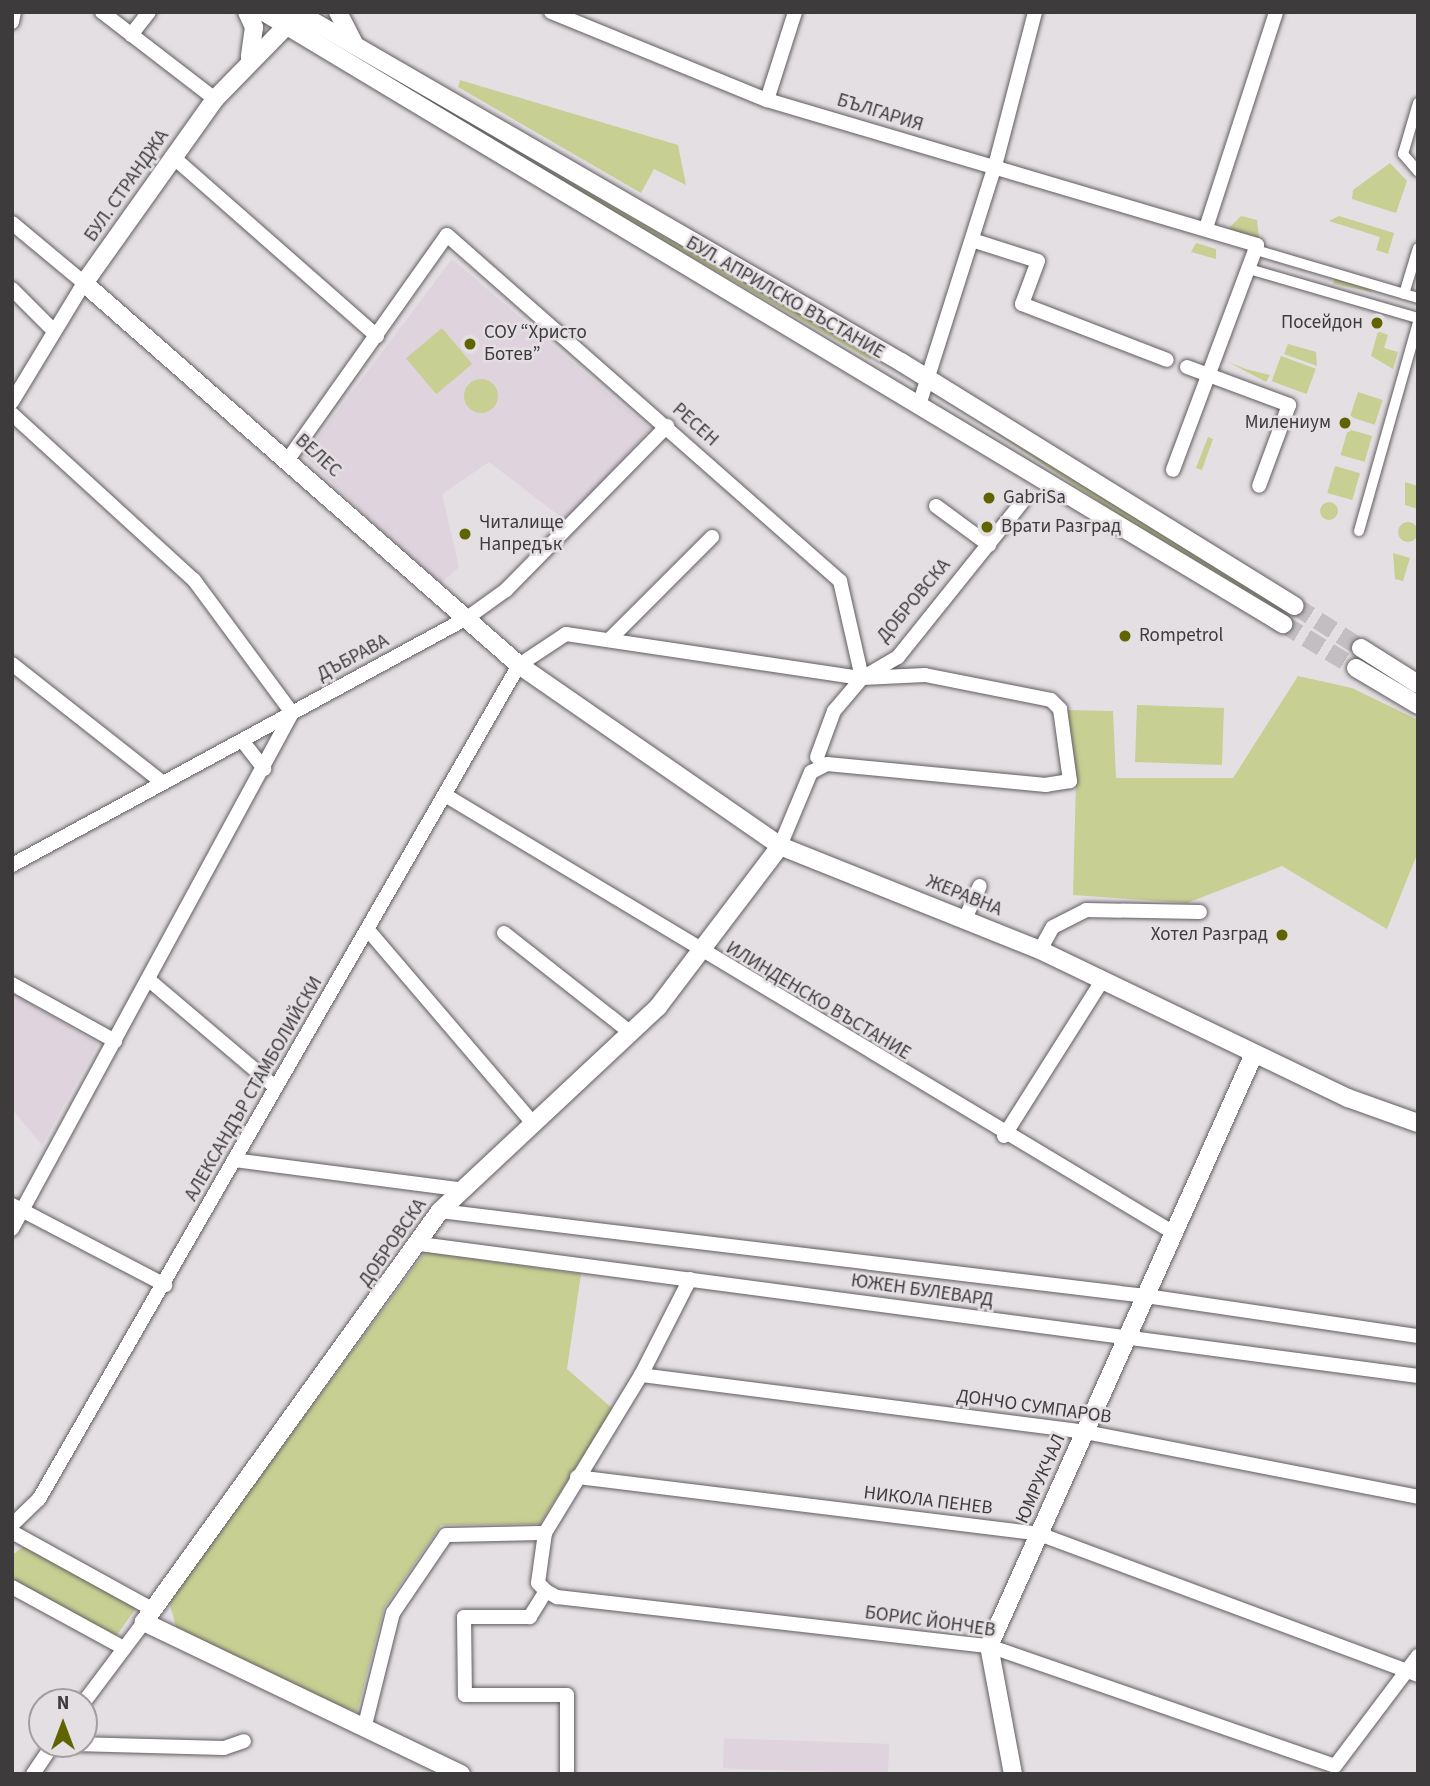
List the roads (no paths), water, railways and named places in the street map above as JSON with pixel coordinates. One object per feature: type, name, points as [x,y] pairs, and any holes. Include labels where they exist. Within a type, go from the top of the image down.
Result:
[{"type":"street","points":[[12,22],[14,12]]},
{"type":"street","points":[[102,12],[215,99]]},
{"type":"street","points":[[131,35],[149,12]]},
{"type":"street","points":[[247,12],[254,27],[250,57]]},
{"type":"street","name":"БУЛ. АПРИЛСКО ВЪСТАНИЕ","points":[[264,12],[283,28],[920,402],[1283,624]]},
{"type":"street","points":[[338,12],[357,47]]},
{"type":"street","name":"БЪЛГАРИЯ","points":[[551,12],[767,100],[1206,228],[1257,245],[1256,250]]},
{"type":"street","points":[[767,100],[795,12]]},
{"type":"street","points":[[920,402],[995,166],[1035,12]]},
{"type":"street","points":[[1206,228],[1276,12]]},
{"type":"street","name":"БУЛ. СТРАНДЖА","points":[[12,402],[84,283],[172,156],[250,57],[298,13]]},
{"type":"street","name":"БУЛ. АПРИЛСКО ВЪСТАНИЕ","points":[[298,13],[927,378],[1295,606]]},
{"type":"street","points":[[1418,103],[1403,154],[1418,171]]},
{"type":"street","points":[[172,156],[377,336],[289,458]]},
{"type":"street","points":[[12,223],[84,283]]},
{"type":"street","name":"РЕСЕН","points":[[377,336],[447,235],[840,581],[862,678]]},
{"type":"street","points":[[972,240],[1038,261],[1022,304],[1167,360]]},
{"type":"street","points":[[1404,294],[1418,248]]},
{"type":"street","points":[[1173,470],[1256,250],[1418,298]]},
{"type":"street","points":[[1249,269],[1418,320],[1359,531]]},
{"type":"street","name":"ВЕЛЕС","points":[[84,283],[289,458],[519,665]]},
{"type":"street","points":[[12,289],[54,331]]},
{"type":"street","points":[[1187,367],[1289,405],[1259,486]]},
{"type":"street","points":[[12,414],[194,580],[292,713],[149,980],[19,1206],[12,1228]]},
{"type":"street","name":"ДЪБРАВА","points":[[12,865],[163,783],[244,743],[292,713],[467,618],[506,590],[667,426]]},
{"type":"street","name":"ДОБРОВСКА","points":[[817,757],[834,711],[862,678],[898,657],[1022,502]]},
{"type":"street","points":[[936,506],[989,545]]},
{"type":"street","points":[[611,638],[712,537]]},
{"type":"street","points":[[519,665],[566,634],[611,638],[862,678],[925,675],[1051,700],[1060,709],[1070,781],[1046,785],[850,764],[811,772],[780,846]]},
{"type":"street","points":[[1360,648],[1418,684]]},
{"type":"street","points":[[12,664],[163,783]]},
{"type":"street","name":"АЛЕКСАНДЪР СТАМБОЛИЙСКИ","points":[[12,1525],[39,1499],[165,1285],[275,1087],[519,665]]},
{"type":"street","name":"ЖЕРАВНА","points":[[519,665],[780,846],[1040,950],[1254,1054],[1418,1123]]},
{"type":"street","points":[[1356,668],[1418,705]]},
{"type":"street","points":[[244,743],[264,769]]},
{"type":"street","name":"ИЛИНДЕНСКО ВЪСТАНИЕ","points":[[445,795],[1004,1136],[1174,1233]]},
{"type":"street","name":"ДОБРОВСКА","points":[[94,1688],[420,1244],[440,1211],[458,1189],[630,1032],[699,952],[780,846]]},
{"type":"street","points":[[965,919],[980,886]]},
{"type":"street","points":[[1040,950],[1053,927],[1086,910],[1200,912]]},
{"type":"street","points":[[368,930],[532,1122]]},
{"type":"street","points":[[504,933],[630,1032]]},
{"type":"street","points":[[149,980],[275,1087]]},
{"type":"street","points":[[1004,1136],[1102,981]]},
{"type":"street","points":[[12,984],[115,1041]]},
{"type":"street","points":[[1143,1301],[1254,1054]]},
{"type":"street","points":[[234,1160],[458,1189]]},
{"type":"street","points":[[12,1191],[19,1206],[165,1285]]},
{"type":"street","points":[[440,1211],[1418,1336]]},
{"type":"street","name":"ЮЖЕН БУЛЕВАРД","points":[[420,1244],[1129,1334],[1418,1376]]},
{"type":"street","points":[[568,1774],[567,1695],[465,1695],[464,1617],[530,1617],[546,1591],[538,1583],[545,1533],[641,1375],[690,1279]]},
{"type":"street","name":"ЮМРУКЧАЛ","points":[[989,1646],[1143,1301]]},
{"type":"street","name":"ДОНЧО СУМПАРОВ","points":[[641,1375],[1085,1432],[1418,1497]]},
{"type":"street","name":"НИКОЛА ПЕНЕВ","points":[[577,1477],[1039,1534],[1412,1673]]},
{"type":"street","points":[[12,1532],[149,1616],[364,1729],[461,1774]]},
{"type":"street","points":[[364,1729],[393,1613],[446,1535],[545,1533]]},
{"type":"street","points":[[12,1587],[124,1648]]},
{"type":"street","name":"БОРИС ЙОНЧЕВ","points":[[546,1591],[557,1597],[989,1646],[1336,1770]]},
{"type":"street","points":[[989,1646],[1013,1774]]},
{"type":"street","points":[[1336,1770],[1412,1673],[1418,1656]]},
{"type":"street","points":[[98,1745],[225,1748],[243,1741]]},
{"type":"street","points":[[33,1774],[44,1758]]},
{"type":"tunnel","points":[[1295,606],[1361,648]]},
{"type":"tunnel","points":[[1283,624],[1356,668]]},
{"type":"place","name":"Посейдон","points":[[1377,323]]},
{"type":"place","name":"СОУ “Христо Ботев”","points":[[470,344]]},
{"type":"place","name":"Милениум","points":[[1345,423]]},
{"type":"place","name":"GabriSa","points":[[989,498]]},
{"type":"place","name":"Врати Разград","points":[[987,527]]},
{"type":"place","name":"Читалище Напредък","points":[[465,534]]},
{"type":"place","name":"Rompetrol","points":[[1125,636]]},
{"type":"place","name":"Хотел Разград","points":[[1282,935]]}]
